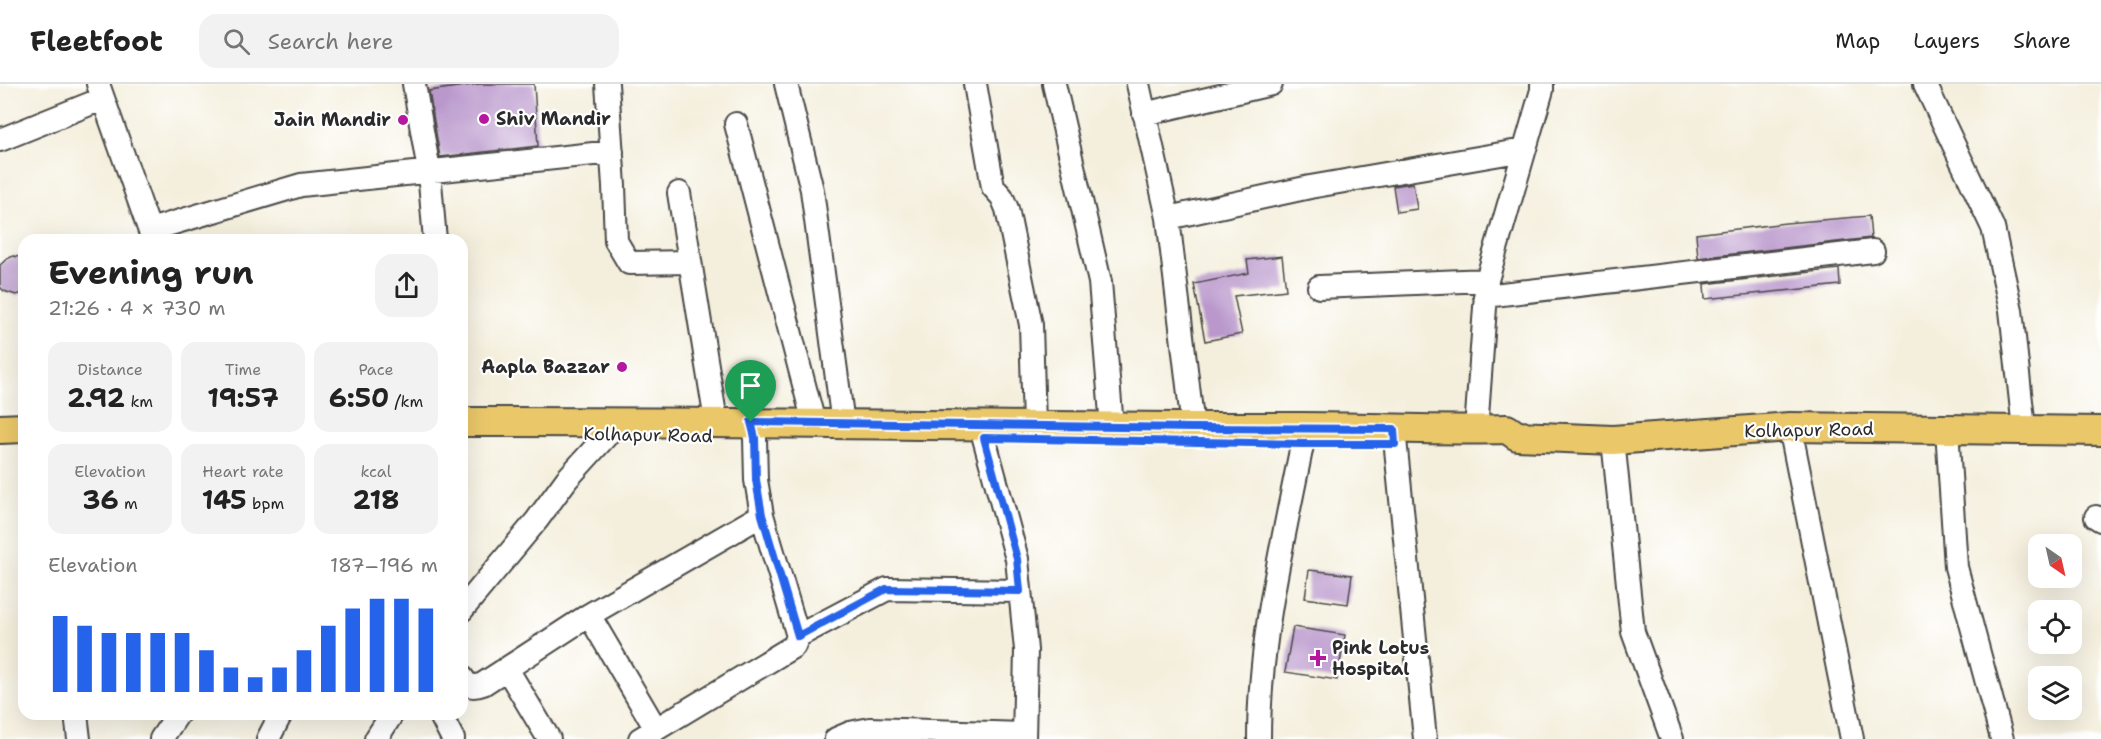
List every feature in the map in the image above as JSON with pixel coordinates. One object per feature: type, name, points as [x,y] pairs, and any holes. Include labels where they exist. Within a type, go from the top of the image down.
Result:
[{"type":"main road","name":"Kolhapur Road","points":[[468,422],[716,421],[753,430],[984,438],[1302,444],[1476,430],[1507,429],[1517,436]]},
{"type":"main road","name":"Kolhapur Road","points":[[468,435],[679,434],[753,430],[814,423],[1193,428],[1504,442],[1517,436],[1613,440],[1790,427],[2101,430]]},
{"type":"main road","points":[[0,429],[18,428]]},
{"type":"main road","points":[[0,443],[18,443]]},
{"type":"street","points":[[414,84],[429,171],[434,234]]},
{"type":"street","points":[[607,84],[616,241],[629,263],[690,262]]},
{"type":"street","points":[[786,84],[812,190],[843,424]]},
{"type":"street","points":[[975,84],[993,186],[1002,197],[1007,209],[1031,325],[1034,425]]},
{"type":"street","points":[[1054,84],[1100,282],[1112,427]]},
{"type":"street","points":[[1138,84],[1168,218],[1193,428]]},
{"type":"street","points":[[1144,114],[1271,84]]},
{"type":"street","points":[[1476,430],[1486,288],[1542,84]]},
{"type":"street","points":[[1925,84],[1993,228],[2011,310],[2024,429]]},
{"type":"street","points":[[0,140],[100,91],[152,234]]},
{"type":"street","points":[[736,124],[814,423]]},
{"type":"street","points":[[1168,218],[1310,187],[1524,150]]},
{"type":"street","points":[[155,234],[301,184],[612,152]]},
{"type":"street","points":[[679,193],[716,421]]},
{"type":"street","points":[[1319,287],[1486,288],[1873,251]]},
{"type":"street","points":[[1790,427],[1852,739]]},
{"type":"street","points":[[1947,429],[1956,567],[2002,739]]},
{"type":"street","points":[[589,615],[648,734],[794,646],[798,636],[762,515],[756,480],[753,430]]},
{"type":"street","points":[[468,599],[537,520],[567,479],[607,435]]},
{"type":"street","points":[[1395,436],[1425,739]]},
{"type":"street","points":[[836,739],[850,733],[1024,736],[1026,650],[1017,559],[984,438]]},
{"type":"street","points":[[1613,440],[1634,632],[1672,739]]},
{"type":"street","points":[[1259,739],[1268,628],[1277,564],[1302,444]]},
{"type":"street","points":[[468,684],[474,687],[483,684],[589,615],[762,515]]},
{"type":"street","points":[[798,636],[886,589],[1020,591]]},
{"type":"street","points":[[507,669],[549,739]]},
{"type":"street","points":[[77,720],[79,739]]},
{"type":"street","points":[[161,739],[174,720]]},
{"type":"street","points":[[268,739],[278,720]]},
{"type":"street","points":[[443,720],[453,739]]},
{"type":"building","name":"Shiv Mandir","points":[[479,84],[534,84],[538,146],[440,157],[429,91]]},
{"type":"building","points":[[1413,183],[1417,209],[1397,212],[1393,186]]},
{"type":"building","points":[[1869,216],[1871,238],[1698,258],[1696,234]]},
{"type":"building","points":[[13,256],[18,257],[18,294],[4,291],[0,287],[0,265]]},
{"type":"building","points":[[1282,256],[1286,290],[1234,296],[1242,334],[1205,341],[1194,284],[1249,273],[1247,260]]},
{"type":"building","points":[[1839,269],[1840,285],[1705,299],[1704,284]]},
{"type":"building","points":[[1309,570],[1352,575],[1348,604],[1305,598]]},
{"type":"building","points":[[1293,627],[1345,635],[1337,680],[1285,672]]},
{"type":"place","name":"Shiv Mandir","points":[[484,119]]},
{"type":"place","name":"Jain Mandir","points":[[403,120]]},
{"type":"place","name":"Aapla Bazzar","points":[[622,367]]},
{"type":"place","name":"Pink Lotus Hospital","points":[[1318,658]]},
{"type":"route","points":[[751,422],[1394,429],[1395,444],[984,438],[1017,559],[1020,591],[886,589],[798,636],[762,515],[756,480],[755,438],[751,422]]}]
